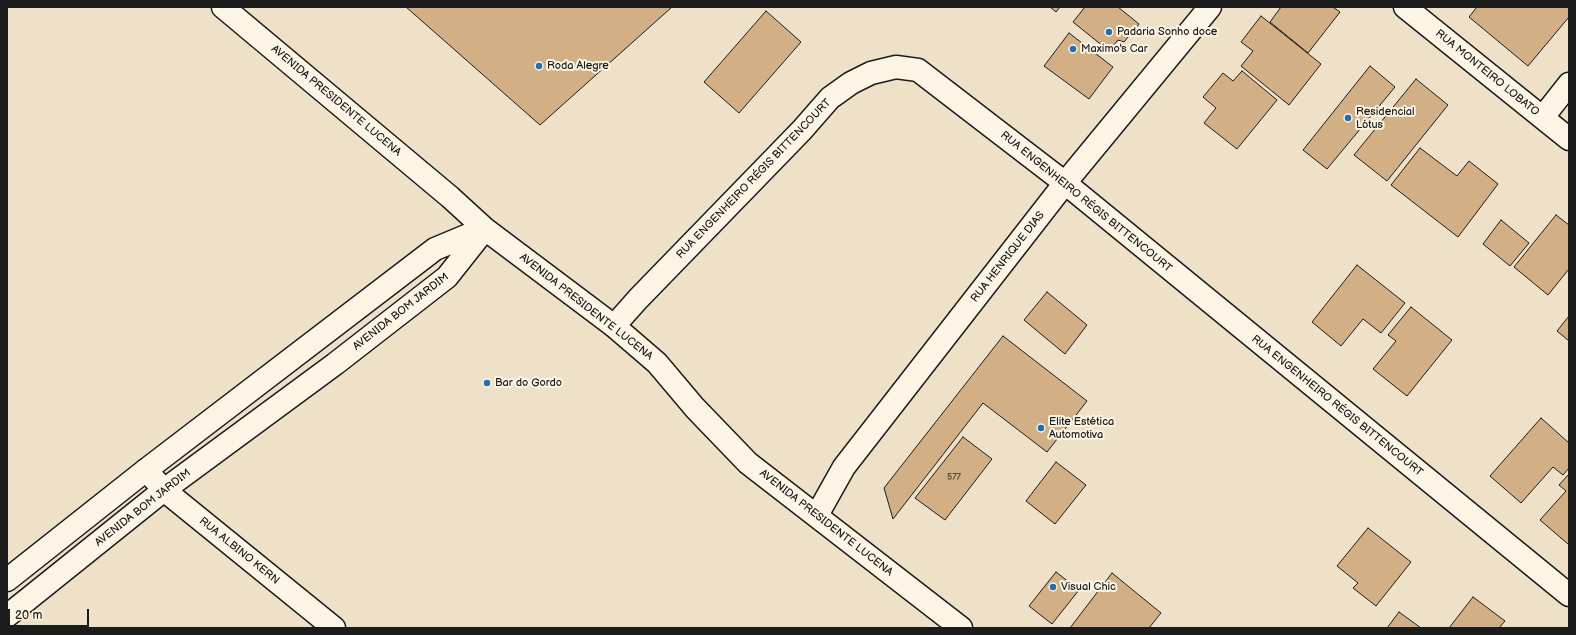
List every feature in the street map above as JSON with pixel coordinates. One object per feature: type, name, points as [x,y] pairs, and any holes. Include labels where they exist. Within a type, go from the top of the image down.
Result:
[{"type":"street","name":"AVENIDA PRESIDENTE LUCENA","points":[[223,7],[444,192],[485,229],[614,326],[657,363],[695,408],[748,463],[961,628]]},
{"type":"street","name":"RUA HENRIQUE DIAS","points":[[817,515],[844,467],[1065,183],[1210,7]]},
{"type":"street","name":"RUA MONTEIRO LOBATO","points":[[1405,7],[1569,139]]},
{"type":"street","name":"RUA ENGENHEIRO RÉGIS BITTENCOURT","points":[[614,326],[638,299],[797,136],[830,98],[851,83],[871,73],[896,67],[918,70],[1065,183],[1569,596]]},
{"type":"street","points":[[1543,117],[1569,84]]},
{"type":"street","points":[[7,580],[146,470],[435,249],[485,229]]},
{"type":"street","name":"AVENIDA BOM JARDIM","points":[[7,616],[164,490],[335,364],[447,277],[485,229]]},
{"type":"street","points":[[315,341],[335,364]]},
{"type":"street","name":"RUA ALBINO KERN","points":[[146,470],[164,490],[334,628]]},
{"type":"building","name":"Roda Alegre","points":[[406,7],[672,7],[540,125]]},
{"type":"building","points":[[1050,7],[1060,7],[1056,12]]},
{"type":"building","name":"Padaria Sonho doce","points":[[1085,7],[1118,7],[1139,24],[1124,42],[1118,40],[1109,51],[1073,22]]},
{"type":"building","points":[[1281,7],[1333,7],[1340,12],[1308,53],[1270,22]]},
{"type":"building","points":[[1477,7],[1569,7],[1569,17],[1528,66],[1469,17]]},
{"type":"building","points":[[766,11],[801,42],[739,113],[704,82]]},
{"type":"building","points":[[1261,16],[1321,64],[1289,105],[1241,66],[1253,51],[1241,42]]},
{"type":"building","name":"Maximo's Car","points":[[1069,33],[1113,67],[1089,99],[1044,66]]},
{"type":"building","name":"Residencial Lótus","points":[[1370,66],[1395,87],[1327,169],[1303,150]]},
{"type":"building","points":[[1242,71],[1277,100],[1237,149],[1204,123],[1216,108],[1203,97],[1223,73],[1233,81]]},
{"type":"building","points":[[1416,79],[1448,105],[1387,181],[1354,155]]},
{"type":"building","points":[[1420,148],[1457,176],[1469,161],[1498,184],[1458,237],[1391,185]]},
{"type":"building","points":[[1556,215],[1569,225],[1569,269],[1548,295],[1514,267]]},
{"type":"building","points":[[1501,220],[1529,243],[1510,266],[1483,244]]},
{"type":"building","points":[[1357,265],[1405,303],[1381,333],[1363,319],[1341,346],[1312,322]]},
{"type":"building","points":[[1047,292],[1087,325],[1065,354],[1024,320]]},
{"type":"building","points":[[1411,307],[1452,340],[1407,396],[1373,369],[1396,341],[1388,335]]},
{"type":"building","points":[[1569,316],[1569,341],[1557,331]]},
{"type":"building","name":"Elite Estética Automotiva","points":[[1003,336],[1087,401],[1047,452],[983,403],[893,519],[884,488]]},
{"type":"building","points":[[1541,418],[1569,443],[1569,468],[1563,475],[1553,467],[1521,503],[1490,476]]},
{"type":"building","points":[[963,437],[992,459],[945,520],[915,498]]},
{"type":"building","points":[[1056,462],[1086,485],[1055,524],[1026,501]]},
{"type":"building","points":[[1569,474],[1568,544],[1540,520],[1566,491],[1559,485]]},
{"type":"building","points":[[1368,528],[1411,562],[1376,606],[1353,588],[1358,583],[1337,566]]},
{"type":"building","points":[[1056,572],[1079,590],[1052,624],[1029,606]]},
{"type":"building","points":[[1112,573],[1161,613],[1149,628],[1070,628]]},
{"type":"building","points":[[1473,597],[1505,621],[1499,628],[1449,628]]},
{"type":"building","points":[[1399,612],[1421,628],[1387,628]]},
{"type":"place","name":"Padaria Sonho doce","points":[[1109,32]]},
{"type":"place","name":"Maximo's Car","points":[[1073,49]]},
{"type":"place","name":"Roda Alegre","points":[[539,66]]},
{"type":"place","name":"Residencial Lótus","points":[[1348,118]]},
{"type":"place","name":"Bar do Gordo","points":[[487,383]]},
{"type":"place","name":"Elite Estética Automotiva","points":[[1041,428]]},
{"type":"place","name":"Visual Chic","points":[[1053,587]]}]
